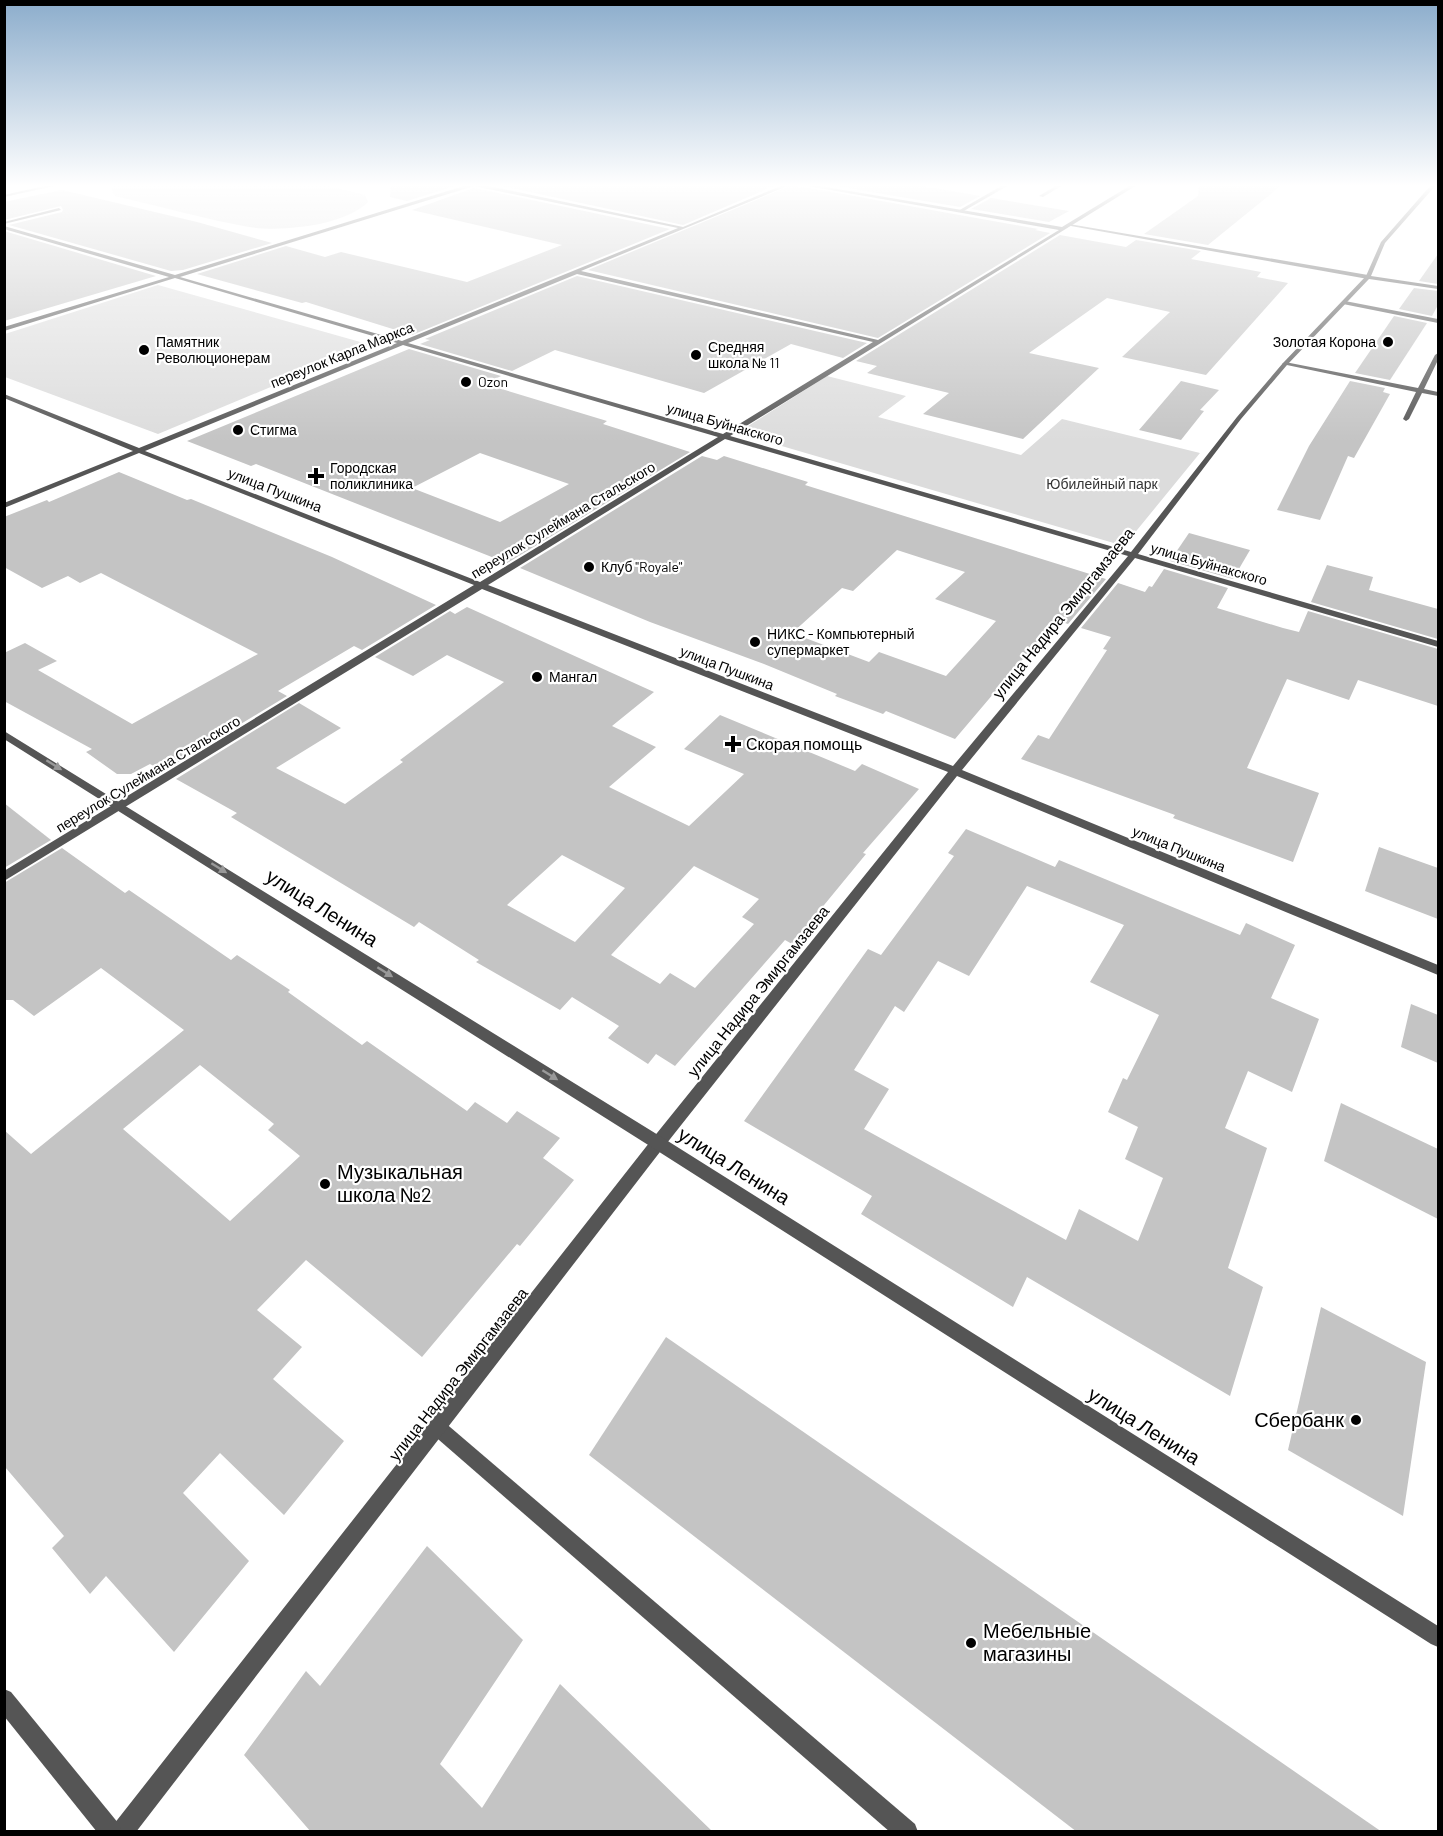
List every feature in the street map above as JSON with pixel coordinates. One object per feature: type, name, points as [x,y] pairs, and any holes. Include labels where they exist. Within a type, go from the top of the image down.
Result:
[{"type":"street","name":"улица Буйнакского","points":[[155,271],[1438,644]]},
{"type":"street","points":[[4,329],[191,271]]},
{"type":"street","name":"переулок Карла Маркса","points":[[4,506],[580,271]]},
{"type":"street","name":"переулок Сулеймана Стальского","points":[[4,877],[996,271]]},
{"type":"street","points":[[1330,271],[1438,288]]},
{"type":"street","name":"улица Надира Эмиргамзаева","points":[[122,1832],[658,1143],[955,771],[1133,555],[1285,364],[1345,303],[1371,271]]},
{"type":"street","points":[[577,272],[879,342]]},
{"type":"street","points":[[1345,303],[1438,321]]},
{"type":"street","points":[[1406,420],[1438,355]]},
{"type":"street","points":[[1285,364],[1438,394]]},
{"type":"street","name":"улица Пушкина","points":[[4,396],[955,771],[1438,970]]},
{"type":"street","name":"улица Ленина","points":[[4,734],[658,1143],[1438,1637]]},
{"type":"street","points":[[437,1426],[907,1832]]},
{"type":"street","points":[[4,1699],[111,1832]]},
{"type":"green space","points":[[158,285],[371,345],[158,434],[5,377],[5,334]]},
{"type":"green space","name":"Юбилейный парк","points":[[827,376],[906,396],[878,417],[1021,455],[1062,419],[1200,453],[1124,546],[737,433]]},
{"type":"building","points":[[4,271],[138,271],[156,276],[4,321]]},
{"type":"building","points":[[208,271],[419,271],[467,282],[496,271],[569,271],[412,335],[306,302],[302,303],[197,274]]},
{"type":"building","points":[[591,271],[988,271],[878,338]]},
{"type":"building","points":[[1002,271],[1254,271],[1261,272],[1257,277],[1288,283],[1206,375],[1122,357],[1170,312],[1107,298],[1029,353],[1099,368],[1023,439],[923,414],[949,393],[867,373],[877,366],[856,361]]},
{"type":"building","points":[[1426,271],[1438,271],[1438,284],[1419,281]]},
{"type":"building","points":[[577,276],[867,343],[843,358],[791,344],[704,393],[555,350],[512,371],[420,344],[430,340],[425,339]]},
{"type":"building","points":[[1414,288],[1438,291],[1438,305],[1432,316],[1399,309]]},
{"type":"building","points":[[1394,316],[1427,323],[1390,380],[1355,373]]},
{"type":"building","points":[[409,349],[501,376],[485,384],[607,421],[603,424],[690,452],[507,563],[256,464],[251,466],[187,441]],"holes":[[[480,453],[569,484],[500,522],[412,488]]]},
{"type":"building","points":[[1181,381],[1219,390],[1200,410],[1204,411],[1181,440],[1139,430]]},
{"type":"building","points":[[1350,381],[1385,388],[1383,392],[1390,394],[1354,458],[1348,456],[1320,520],[1277,510],[1309,446]]},
{"type":"building","points":[[702,456],[717,460],[724,456],[808,482],[805,485],[1106,579],[1068,624],[1056,620],[955,739],[886,711],[883,714],[835,696],[837,694],[764,664],[650,622],[520,568]],"holes":[[[897,550],[965,572],[935,599],[996,621],[946,676],[879,652],[869,662],[792,633],[842,588],[853,591]]]},
{"type":"building","points":[[119,472],[332,557],[436,605],[362,650],[354,646],[278,691],[287,696],[163,771],[150,764],[131,774],[117,774],[86,752],[92,749],[4,701],[4,653],[25,643],[57,661],[38,670],[132,724],[258,654],[101,573],[80,583],[68,576],[42,588],[4,567],[4,517],[47,500],[49,502]]},
{"type":"building","points":[[1189,533],[1250,550],[1233,579],[1170,561]]},
{"type":"building","points":[[1327,565],[1373,577],[1369,590],[1438,609],[1438,639],[1311,602]]},
{"type":"building","points":[[1164,569],[1228,588],[1217,608],[1283,628],[1299,632],[1308,611],[1438,649],[1438,706],[1358,680],[1349,700],[1287,679],[1247,768],[1319,793],[1293,862],[1173,818],[1175,815],[1021,759],[1038,735],[1049,739],[1107,650],[1103,649],[1111,637],[1081,628],[1118,583],[1145,592],[1149,586],[1152,587]]},
{"type":"building","points":[[467,607],[654,692],[612,726],[656,747],[609,787],[689,826],[744,774],[684,749],[720,715],[855,771],[862,764],[919,789],[863,853],[866,854],[792,944],[785,940],[675,1066],[656,1054],[648,1064],[608,1038],[619,1026],[572,997],[560,1010],[476,962],[479,960],[419,922],[414,927],[231,817],[237,813],[176,779],[299,703],[341,728],[276,768],[345,804],[403,762],[400,760],[504,682],[447,655],[413,676],[375,657],[450,611],[455,614]],"holes":[[[562,855],[625,888],[575,942],[507,905]],[[694,866],[759,899],[742,917],[754,924],[695,988],[670,973],[660,984],[611,955]]]},
{"type":"building","points":[[4,803],[51,840],[4,868]]},
{"type":"building","points":[[966,829],[1055,867],[1059,860],[1240,935],[1246,923],[1295,945],[1271,998],[1319,1019],[1292,1092],[1248,1071],[1225,1128],[1267,1148],[1228,1268],[1263,1287],[1230,1396],[1027,1277],[1013,1307],[861,1214],[872,1196],[744,1121],[868,949],[881,955],[954,856],[948,853]],"holes":[[[1027,886],[1124,925],[1090,982],[1159,1015],[1127,1080],[1123,1078],[1108,1112],[1138,1127],[1125,1159],[1163,1178],[1138,1241],[1079,1209],[1066,1240],[864,1129],[889,1089],[854,1070],[895,1006],[904,1012],[938,961],[969,976]]]},
{"type":"building","points":[[1379,847],[1438,868],[1438,919],[1365,891]]},
{"type":"building","points":[[62,848],[125,893],[129,890],[231,960],[237,955],[290,990],[288,992],[362,1045],[367,1041],[467,1111],[475,1102],[507,1123],[517,1111],[560,1138],[543,1158],[574,1180],[520,1246],[517,1244],[422,1357],[306,1260],[257,1310],[302,1347],[273,1379],[344,1441],[284,1515],[220,1453],[183,1493],[249,1561],[174,1652],[106,1576],[90,1594],[52,1548],[64,1536],[5,1467],[4,1130],[31,1154],[184,1030],[101,968],[34,1016],[13,1000],[4,1000],[4,883]],"holes":[[[200,1065],[274,1124],[268,1130],[300,1156],[230,1221],[123,1129]]]},
{"type":"building","points":[[1411,1004],[1438,1015],[1438,1063],[1401,1047]]},
{"type":"building","points":[[1341,1103],[1438,1149],[1438,1219],[1324,1161]]},
{"type":"building","name":"Сбербанк","points":[[1321,1307],[1426,1362],[1403,1516],[1288,1450]]},
{"type":"building","name":"Мебельные магазины","points":[[666,1337],[1382,1832],[1077,1832],[589,1455]]},
{"type":"building","points":[[427,1546],[523,1640],[440,1764],[482,1808],[560,1684],[713,1832],[311,1832],[244,1755],[306,1671],[320,1686]]},
{"type":"place","name":"Золотая Корона","points":[[1388,342]]},
{"type":"place","name":"Памятник Революционерам","points":[[144,350]]},
{"type":"place","name":"Средняя школа № 11","points":[[696,355]]},
{"type":"place","name":"Ozon","points":[[466,382]]},
{"type":"place","name":"Стигма","points":[[238,430]]},
{"type":"place","name":"Городская поликлиника","points":[[316,476]]},
{"type":"place","name":"Клуб \"Royale\"","points":[[589,567]]},
{"type":"place","name":"НИКС - Компьютерный супермаркет","points":[[755,642]]},
{"type":"place","name":"Мангал","points":[[537,677]]},
{"type":"place","name":"Скорая помощь","points":[[733,744]]},
{"type":"place","name":"Музыкальная школа №2","points":[[325,1184]]},
{"type":"place","name":"Сбербанк","points":[[1356,1420]]},
{"type":"place","name":"Мебельные магазины","points":[[971,1643]]}]
